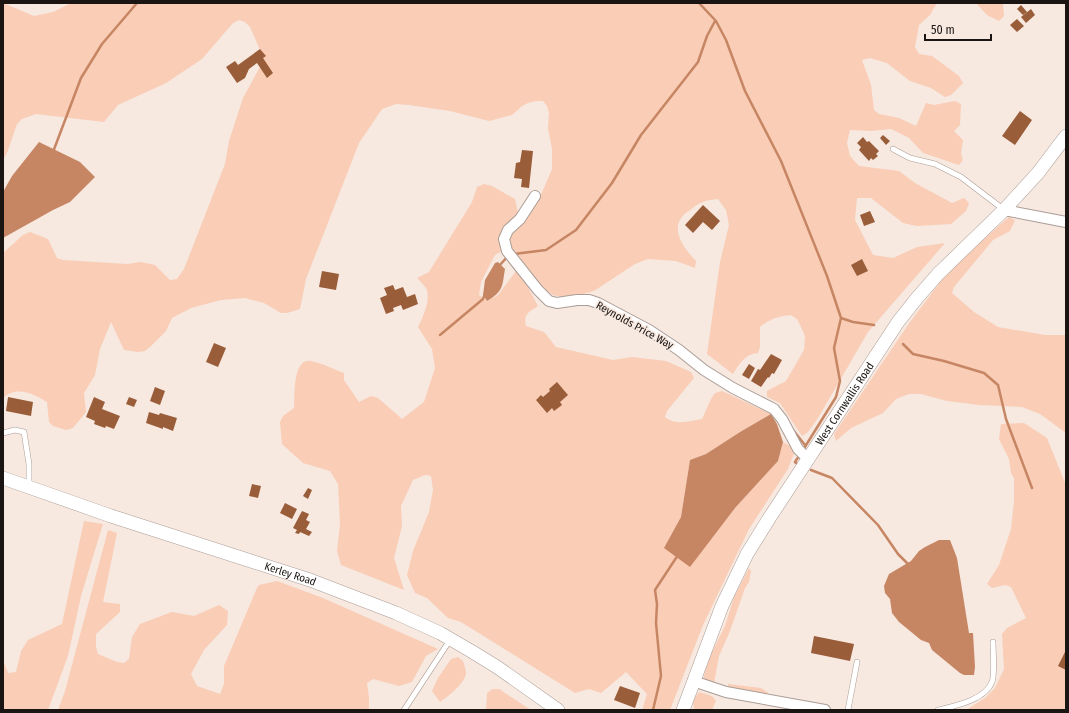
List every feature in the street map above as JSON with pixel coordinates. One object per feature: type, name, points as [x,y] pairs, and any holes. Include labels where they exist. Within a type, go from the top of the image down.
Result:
[{"type":"street","name":"West Cornwallis Road","points":[[683,710],[722,606],[734,579],[770,517],[898,322],[938,274],[1004,210],[1038,173],[1066,136]]},
{"type":"street","name":"Reynolds Price Way","points":[[535,196],[520,219],[508,230],[504,239],[508,250],[538,290],[549,301],[557,303],[589,300],[598,303],[649,330],[679,350],[704,370],[733,388],[774,409],[782,419],[798,449],[808,459]]},
{"type":"street","points":[[1004,210],[1066,222]]},
{"type":"street","name":"Kerley Road","points":[[3,478],[108,515],[310,580],[396,613],[450,639],[497,667],[558,710]]},
{"type":"street","points":[[693,681],[726,692],[826,710]]},
{"type":"lane","points":[[893,149],[910,158],[935,164],[961,177],[1004,210]]},
{"type":"lane","points":[[3,433],[15,430],[24,432],[29,464],[29,487]]},
{"type":"lane","points":[[404,710],[450,639]]},
{"type":"lane","points":[[938,710],[960,704],[984,694],[993,682],[992,642]]},
{"type":"lane","points":[[848,710],[857,662]]},
{"type":"shaded area","points":[[3,3],[34,16],[53,12],[71,3],[937,3],[930,15],[919,25],[915,47],[919,54],[932,56],[959,76],[963,83],[951,95],[945,97],[931,88],[910,81],[887,63],[870,58],[862,60],[871,85],[874,110],[879,114],[899,118],[916,126],[926,103],[934,105],[955,101],[961,104],[960,125],[954,131],[963,140],[961,154],[963,160],[959,165],[923,153],[909,138],[891,129],[871,131],[850,130],[847,143],[850,156],[859,166],[899,171],[915,183],[952,203],[964,198],[969,203],[966,211],[951,224],[917,226],[903,223],[871,198],[857,198],[855,220],[873,255],[893,258],[917,247],[945,243],[868,332],[818,418],[808,432],[802,436],[780,403],[767,397],[767,391],[786,381],[804,350],[805,337],[797,319],[791,315],[783,316],[763,324],[760,327],[760,347],[758,353],[746,357],[733,374],[707,354],[720,262],[729,225],[726,210],[718,199],[706,201],[696,205],[684,215],[679,222],[678,228],[681,240],[688,252],[696,261],[695,268],[676,261],[648,259],[635,264],[594,291],[567,298],[553,295],[541,287],[510,246],[495,255],[481,282],[479,295],[487,301],[498,295],[516,271],[524,280],[538,306],[526,316],[526,326],[544,332],[556,347],[613,360],[632,357],[666,361],[691,372],[694,378],[667,411],[665,417],[669,420],[683,422],[702,419],[715,393],[722,391],[771,414],[706,454],[690,460],[681,517],[665,548],[735,508],[778,461],[783,442],[790,446],[794,453],[788,469],[749,529],[703,625],[670,710],[642,710],[647,694],[626,672],[601,693],[589,689],[575,693],[461,622],[448,618],[427,598],[415,593],[407,575],[413,551],[429,512],[433,490],[431,476],[425,475],[413,480],[401,506],[402,526],[394,558],[404,590],[341,565],[337,551],[340,524],[338,484],[330,471],[303,463],[282,444],[280,422],[283,416],[294,408],[296,379],[300,366],[305,362],[315,362],[344,373],[344,380],[359,402],[371,396],[378,398],[402,419],[424,402],[435,368],[432,349],[418,327],[426,309],[428,295],[426,288],[417,278],[429,272],[472,202],[477,187],[484,184],[492,186],[515,199],[520,222],[538,202],[552,169],[552,149],[548,128],[549,113],[547,106],[543,101],[528,103],[512,115],[489,121],[450,111],[409,105],[396,104],[382,109],[359,143],[306,279],[300,309],[287,313],[281,313],[264,303],[245,298],[221,300],[191,308],[172,318],[166,331],[151,346],[145,351],[138,352],[124,350],[111,322],[100,349],[95,375],[84,393],[86,412],[73,428],[66,430],[53,426],[49,422],[47,402],[37,396],[20,391],[8,394],[3,398],[3,253],[23,235],[30,232],[48,239],[57,258],[63,260],[127,264],[141,262],[155,265],[170,280],[177,279],[184,269],[225,164],[229,141],[243,98],[261,65],[261,52],[250,27],[245,22],[239,20],[233,23],[202,59],[166,83],[118,105],[104,122],[36,114],[22,119],[17,124],[3,160]]},
{"type":"shaded area","points":[[976,3],[1003,3],[1004,16],[999,21],[987,15]]},
{"type":"shaded area","points":[[39,142],[80,162],[95,177],[70,202],[3,238],[3,192],[12,176]]},
{"type":"shaded area","points":[[1009,217],[1015,220],[1010,231],[993,240],[954,287],[952,293],[974,312],[998,327],[1045,335],[1066,335],[1066,433],[1040,414],[1022,407],[979,405],[947,401],[921,394],[909,394],[896,399],[883,413],[851,428],[836,441],[834,434],[910,322],[950,269]]},
{"type":"shaded area","points":[[498,262],[505,269],[501,288],[497,294],[487,301],[483,295],[485,280],[495,263]]},
{"type":"shaded area","points":[[771,414],[777,424],[783,442],[778,461],[735,508],[690,567],[664,548],[681,517],[690,460],[706,454]]},
{"type":"shaded area","points":[[1024,423],[1047,438],[1066,485],[1066,710],[966,710],[985,698],[995,688],[1004,669],[1002,634],[1007,628],[1026,618],[1011,587],[1005,585],[992,588],[987,584],[999,565],[1011,529],[1014,501],[1014,478],[1011,473],[1009,459],[999,439],[1001,424]]},
{"type":"shaded area","points":[[84,521],[103,524],[81,596],[68,656],[48,710],[3,710],[3,660],[8,673],[16,672],[21,651],[28,640],[62,624]]},
{"type":"shaded area","points":[[108,530],[117,533],[103,602],[120,604],[120,612],[96,634],[96,647],[98,654],[117,662],[124,663],[129,659],[132,637],[140,624],[172,612],[194,616],[219,605],[228,611],[227,625],[204,650],[191,674],[197,686],[220,694],[224,684],[224,666],[257,588],[259,585],[277,581],[323,598],[438,649],[426,656],[412,682],[399,686],[373,679],[367,683],[369,710],[58,710],[65,691]]},
{"type":"shaded area","points":[[939,540],[950,540],[957,558],[969,633],[973,633],[974,675],[964,675],[960,673],[932,650],[929,643],[921,640],[899,622],[892,613],[890,599],[885,593],[884,586],[889,574],[911,561],[919,551]]},
{"type":"shaded area","points":[[749,568],[751,571],[749,582],[745,588],[730,631],[719,656],[714,683],[711,684],[703,681],[707,662],[725,626],[734,597]]},
{"type":"shaded area","points":[[458,657],[463,661],[466,672],[465,677],[455,690],[440,702],[432,691],[438,678],[451,659]]},
{"type":"shaded area","points":[[728,684],[761,688],[769,693],[758,696],[731,689],[728,687]]},
{"type":"shaded area","points":[[493,689],[499,689],[531,710],[486,710],[487,693]]},
{"type":"shaded area","points":[[699,692],[712,696],[716,701],[712,710],[694,710],[693,700]]},
{"type":"building","points":[[1021,5],[1027,12],[1023,15],[1017,9]]},
{"type":"building","points":[[1031,9],[1035,15],[1026,23],[1021,17]]},
{"type":"building","points":[[1017,19],[1024,26],[1017,32],[1010,25]]},
{"type":"building","points":[[260,49],[266,56],[263,58],[273,73],[267,78],[257,63],[249,69],[245,78],[237,83],[226,67],[235,61],[238,65]]},
{"type":"building","points":[[1020,111],[1032,120],[1015,145],[1002,136]]},
{"type":"building","points":[[883,135],[890,141],[886,145],[880,138]]},
{"type":"building","points":[[863,137],[879,151],[876,154],[878,156],[873,160],[871,158],[869,161],[859,150],[861,147],[857,143]]},
{"type":"building","points":[[522,150],[533,151],[529,188],[521,187],[522,179],[514,178],[516,163],[520,162]]},
{"type":"building","points":[[703,205],[720,221],[712,230],[703,222],[693,233],[685,225]]},
{"type":"building","points":[[870,211],[875,222],[864,226],[860,215]]},
{"type":"building","points":[[862,259],[868,271],[857,276],[851,265]]},
{"type":"building","points":[[322,271],[339,274],[336,290],[319,287]]},
{"type":"building","points":[[393,285],[395,290],[403,287],[407,297],[415,294],[418,304],[403,310],[401,305],[393,308],[394,311],[386,314],[380,298],[387,295],[384,288]]},
{"type":"building","points":[[214,343],[226,348],[218,367],[206,362]]},
{"type":"building","points":[[771,354],[782,360],[774,374],[772,373],[769,378],[768,377],[761,387],[751,381],[758,369],[760,370]]},
{"type":"building","points":[[749,364],[755,368],[749,379],[742,375]]},
{"type":"building","points":[[557,382],[568,395],[560,402],[562,405],[554,411],[552,408],[547,413],[536,400],[541,395],[543,397],[550,391],[549,389]]},
{"type":"building","points":[[155,387],[165,391],[160,405],[150,401]]},
{"type":"building","points":[[8,397],[33,402],[31,416],[6,411]]},
{"type":"building","points":[[94,397],[105,402],[102,409],[120,416],[114,429],[106,426],[105,428],[94,424],[95,421],[86,417]]},
{"type":"building","points":[[129,397],[137,400],[134,407],[126,404]]},
{"type":"building","points":[[149,412],[159,415],[160,413],[177,418],[173,431],[146,423]]},
{"type":"building","points":[[252,484],[261,486],[258,498],[249,496]]},
{"type":"building","points":[[308,488],[312,490],[308,499],[303,496]]},
{"type":"building","points":[[285,503],[297,509],[292,519],[280,513]]},
{"type":"building","points":[[302,511],[309,514],[306,520],[310,522],[306,529],[312,532],[309,536],[300,532],[299,534],[295,533],[297,530],[293,528]]},
{"type":"building","points":[[814,636],[854,644],[850,661],[811,653]]},
{"type":"building","points":[[1066,650],[1066,670],[1058,666]]},
{"type":"building","points":[[620,686],[640,693],[635,708],[614,700]]},
{"type":"waterway","points":[[53,152],[81,78],[102,44],[137,3]]},
{"type":"waterway","points":[[699,3],[716,21],[726,40],[745,91],[781,161],[827,276],[841,318],[834,348],[840,381],[836,397],[803,450]]},
{"type":"waterway","points":[[514,254],[546,250],[576,230],[612,183],[641,135],[698,62],[707,36],[715,21]]},
{"type":"waterway","points":[[499,266],[508,256]]},
{"type":"waterway","points":[[440,335],[483,299],[485,294]]},
{"type":"waterway","points":[[841,318],[853,322],[874,325]]},
{"type":"waterway","points":[[903,344],[913,354],[944,361],[984,373],[998,385],[1006,419],[1032,488]]},
{"type":"waterway","points":[[793,430],[805,445]]},
{"type":"waterway","points":[[796,463],[795,462],[799,456]]},
{"type":"waterway","points":[[811,470],[832,478],[878,525],[898,554],[908,564]]},
{"type":"waterway","points":[[653,710],[661,676],[656,623],[657,604],[655,590],[678,555]]}]
